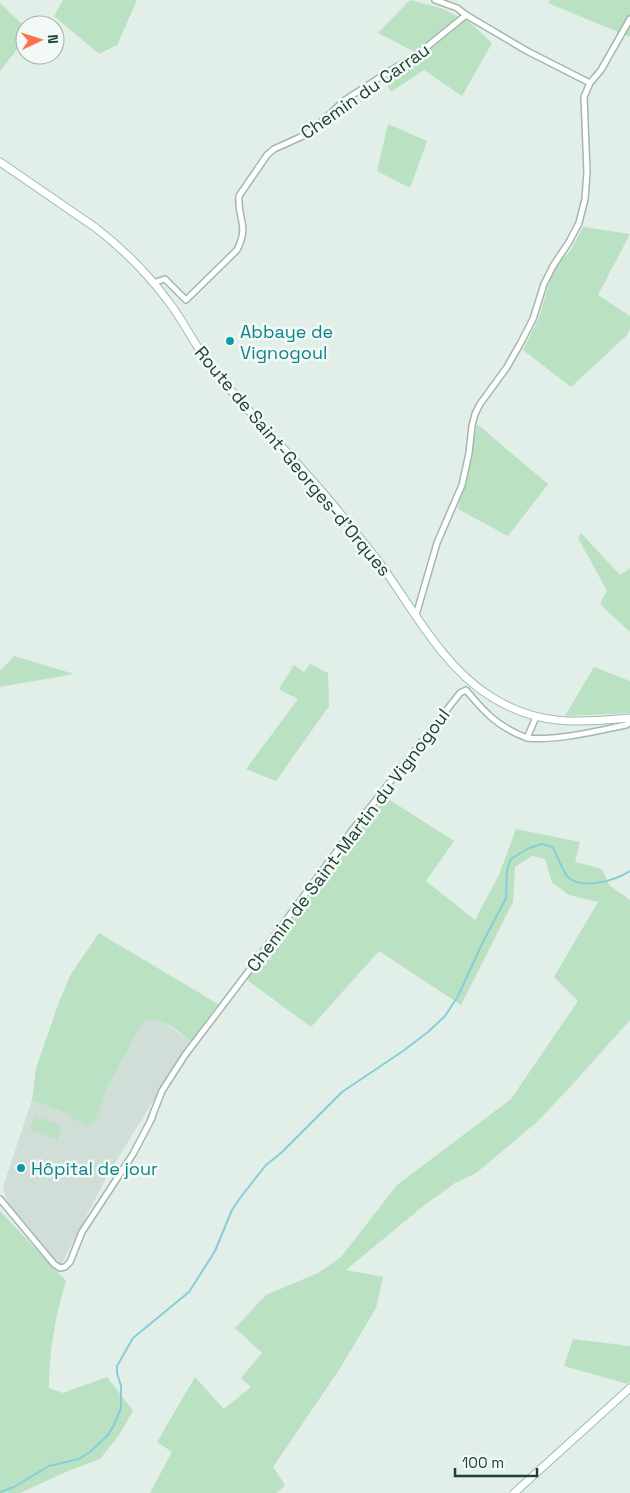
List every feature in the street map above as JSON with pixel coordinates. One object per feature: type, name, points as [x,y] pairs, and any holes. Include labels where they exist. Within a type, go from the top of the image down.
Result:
[{"type":"street","points":[[435,0],[457,8],[527,51],[590,83]]},
{"type":"street","name":"Chemin du Carrau","points":[[152,283],[165,279],[186,300],[237,250],[244,228],[238,202],[239,196],[267,154],[303,136],[345,100],[418,54],[466,15]]},
{"type":"street","points":[[416,615],[437,543],[462,484],[475,414],[507,367],[520,344],[533,319],[544,284],[579,223],[585,200],[587,172],[584,97],[590,83],[601,70],[630,19]]},
{"type":"street","name":"Route de Saint-Georges-d'Orques","points":[[0,162],[112,240],[127,255],[169,302],[201,352],[222,379],[353,529],[452,663],[479,689],[504,704],[536,717],[550,720],[581,722],[630,720]]},
{"type":"street","name":"Chemin de Saint-Martin du Vignogoul","points":[[0,1199],[54,1264],[60,1268],[65,1267],[70,1262],[82,1232],[133,1154],[151,1119],[162,1091],[185,1055],[350,833],[460,693],[466,690],[487,716],[513,733],[527,738],[540,740],[556,738],[626,725],[630,720]]},
{"type":"street","points":[[527,738],[536,717]]},
{"type":"street","points":[[514,1493],[630,1388]]},
{"type":"shaded area","points":[[158,1019],[191,1041],[106,1178],[61,1265],[38,1241],[29,1227],[8,1204],[3,1187],[32,1100],[63,1112],[88,1128],[90,1123],[94,1124],[106,1090],[142,1023],[145,1020]]},
{"type":"green space","points":[[63,0],[137,0],[117,45],[99,54],[65,25],[65,15],[55,15]]},
{"type":"green space","points":[[410,0],[441,8],[469,22],[492,43],[462,96],[424,70],[391,92],[384,79],[416,62],[413,51],[378,33]]},
{"type":"green space","points":[[550,0],[630,0],[630,37],[548,3]]},
{"type":"green space","points":[[0,3],[15,17],[15,52],[0,71]]},
{"type":"green space","points":[[388,124],[427,141],[410,188],[377,171]]},
{"type":"green space","points":[[583,227],[630,234],[598,295],[630,316],[630,329],[626,336],[571,387],[523,350],[538,320],[551,278],[558,264],[571,250]]},
{"type":"green space","points":[[477,424],[548,484],[508,536],[458,509]]},
{"type":"green space","points":[[581,533],[620,575],[630,568],[630,632],[600,604],[607,591],[578,538]]},
{"type":"green space","points":[[14,656],[74,674],[0,687],[0,671]]},
{"type":"green space","points":[[310,664],[328,673],[329,706],[276,781],[246,769],[298,699],[279,689],[294,665],[304,672]]},
{"type":"green space","points":[[594,667],[630,681],[630,713],[565,716]]},
{"type":"green space","points":[[385,797],[454,841],[426,881],[475,920],[499,875],[516,829],[580,842],[575,862],[602,869],[609,885],[630,900],[630,1020],[537,1122],[476,1173],[455,1183],[422,1207],[346,1270],[383,1277],[376,1308],[339,1370],[273,1467],[285,1485],[277,1493],[150,1493],[172,1452],[157,1442],[195,1377],[224,1409],[251,1387],[241,1378],[262,1353],[235,1328],[266,1295],[318,1273],[341,1257],[397,1185],[511,1099],[578,1001],[554,977],[598,902],[569,895],[552,882],[545,859],[532,856],[515,867],[513,902],[461,1005],[379,951],[311,1027],[246,979]]},
{"type":"green space","points":[[99,933],[218,1004],[191,1041],[161,1021],[148,1020],[142,1023],[106,1090],[94,1124],[90,1123],[88,1128],[63,1112],[32,1100],[36,1068],[59,1002],[71,974]]},
{"type":"green space","points":[[35,1116],[62,1126],[57,1140],[30,1130]]},
{"type":"green space","points":[[0,1211],[66,1281],[53,1334],[49,1388],[63,1393],[107,1377],[133,1411],[119,1435],[100,1459],[20,1493],[0,1493]]},
{"type":"green space","points":[[573,1339],[630,1346],[630,1382],[628,1384],[564,1366]]},
{"type":"waterway","points":[[0,1492],[14,1487],[49,1466],[79,1459],[108,1435],[121,1408],[121,1386],[117,1366],[133,1338],[189,1292],[215,1251],[232,1210],[266,1165],[281,1153],[342,1092],[403,1051],[445,1016],[458,996],[506,898],[507,870],[511,859],[527,849],[541,844],[553,847],[565,872],[575,882],[600,882],[617,878],[630,871]]},
{"type":"place","name":"Abbaye de Vignogoul","points":[[230,341]]},
{"type":"place","name":"Hôpital de jour","points":[[21,1168]]}]
